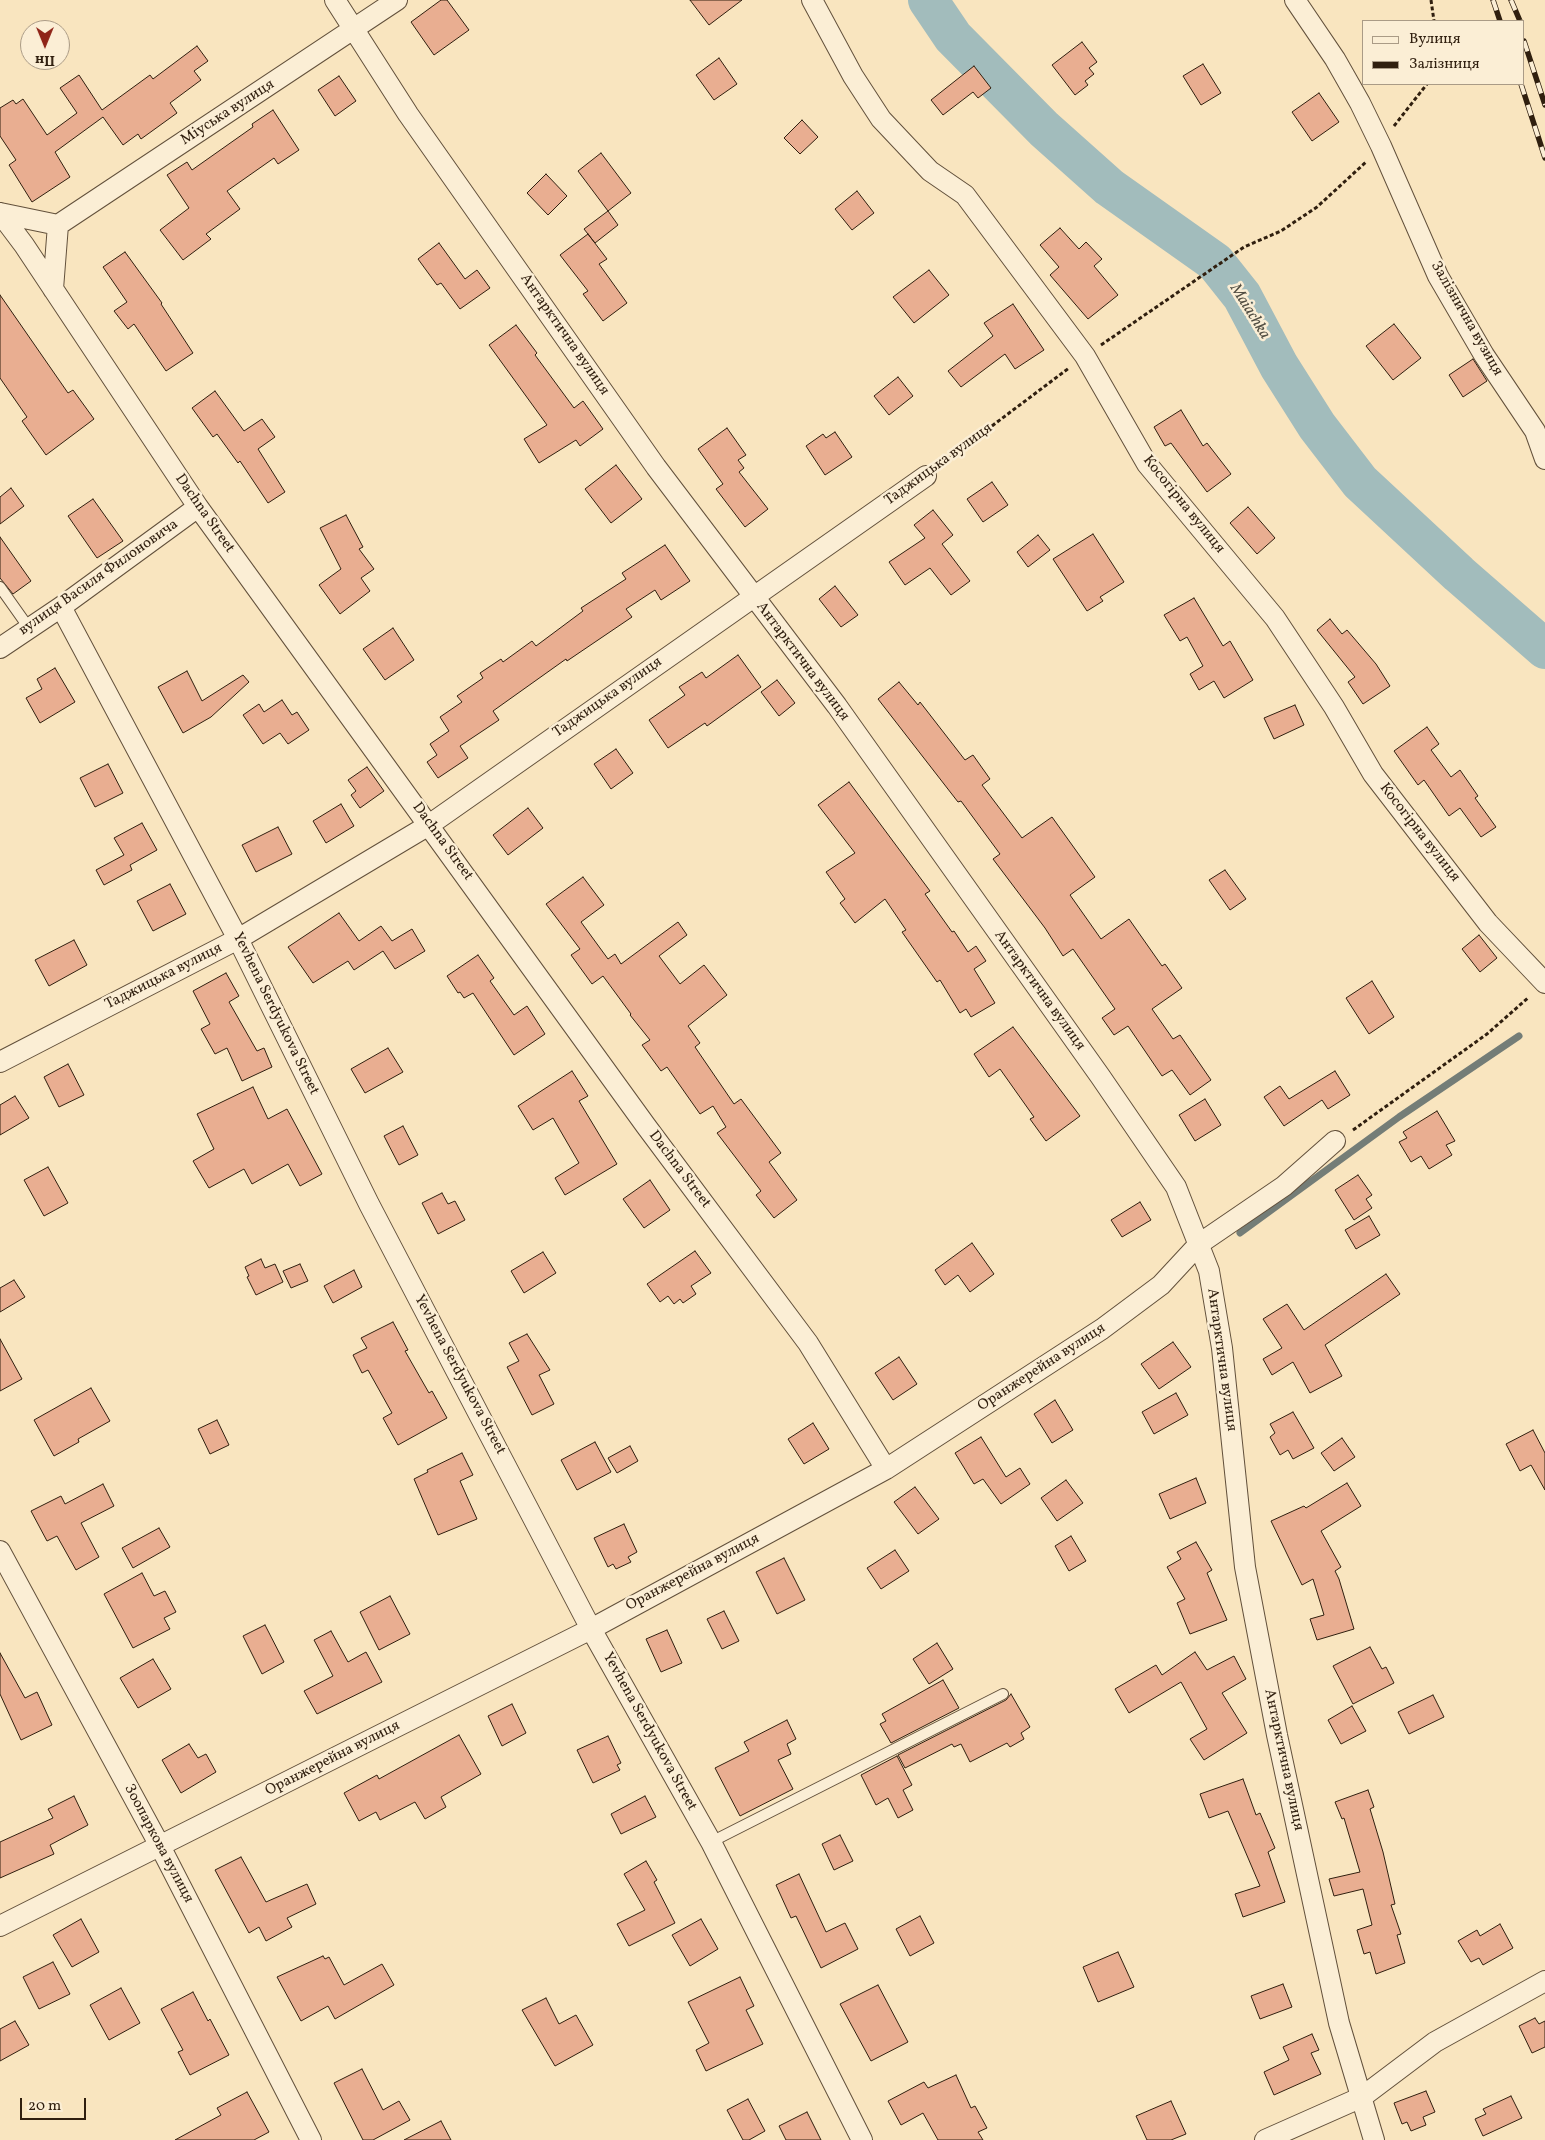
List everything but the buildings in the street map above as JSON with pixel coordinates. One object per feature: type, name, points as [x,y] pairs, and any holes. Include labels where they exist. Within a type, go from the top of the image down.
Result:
[{"type":"street","name":"Антарктична вулиця","points":[[335,0],[414,122],[651,459],[752,596],[837,706],[1100,1076],[1176,1187],[1209,1271],[1222,1348],[1247,1577],[1277,1735],[1339,2024],[1374,2140]]},
{"type":"street","name":"Міуська вулиця","points":[[58,225],[397,0]]},
{"type":"street","name":"Косогірна вулиця","points":[[812,0],[853,76],[881,119],[930,170],[965,195],[1085,356],[1147,464],[1274,618],[1334,707],[1373,774],[1488,923],[1545,983]]},
{"type":"street","name":"Залізнична вузиця","points":[[1295,0],[1336,60],[1381,146],[1438,276],[1484,355],[1535,431],[1545,459]]},
{"type":"street","points":[[0,213],[58,225],[53,289]]},
{"type":"street","name":"Dachna Street","points":[[0,213],[53,289],[198,507],[646,1126],[808,1343],[886,1469]]},
{"type":"street","name":"Таджицька вулиця","points":[[0,1062],[238,939],[429,825],[752,596],[926,476]]},
{"type":"street","name":"вулиця Василя Филоновича","points":[[0,648],[61,607],[198,507]]},
{"type":"street","name":"Yevhena Serdyukova Street","points":[[61,607],[238,939],[370,1204],[591,1629],[711,1842],[862,2140]]},
{"type":"street","name":"Оранжерейна вулиця","points":[[0,1926],[591,1629],[886,1469],[1102,1330],[1161,1284],[1199,1244],[1284,1186],[1336,1141]]},
{"type":"street","name":"Зоопаркова вулиця","points":[[0,1550],[160,1846],[311,2140]]},
{"type":"street","points":[[1265,2140],[1362,2097],[1435,2042],[1545,1981]]},
{"type":"lane","points":[[0,587],[29,628]]},
{"type":"lane","points":[[711,1842],[1003,1694]]},
{"type":"path","points":[[1431,0],[1434,20]]},
{"type":"path","name":"Таджицька вулиця","points":[[926,476],[1085,356],[1244,247],[1281,231],[1317,207],[1349,179],[1381,146],[1391,130],[1427,85]]},
{"type":"path","points":[[1336,1141],[1380,1112],[1487,1034],[1545,983]]},
{"type":"waterway","name":"Maiachka","points":[[928,0],[953,37],[1044,129],[1109,187],[1215,262],[1242,296],[1279,366],[1317,426],[1360,482],[1459,574],[1545,649]]},
{"type":"waterway","points":[[1240,1233],[1399,1117],[1519,1036]]},
{"type":"railway","points":[[1493,0],[1500,20]]},
{"type":"railway","points":[[1511,0],[1520,20]]},
{"type":"railway","points":[[1525,44],[1545,105]]},
{"type":"railway","points":[[1521,85],[1545,158]]}]
